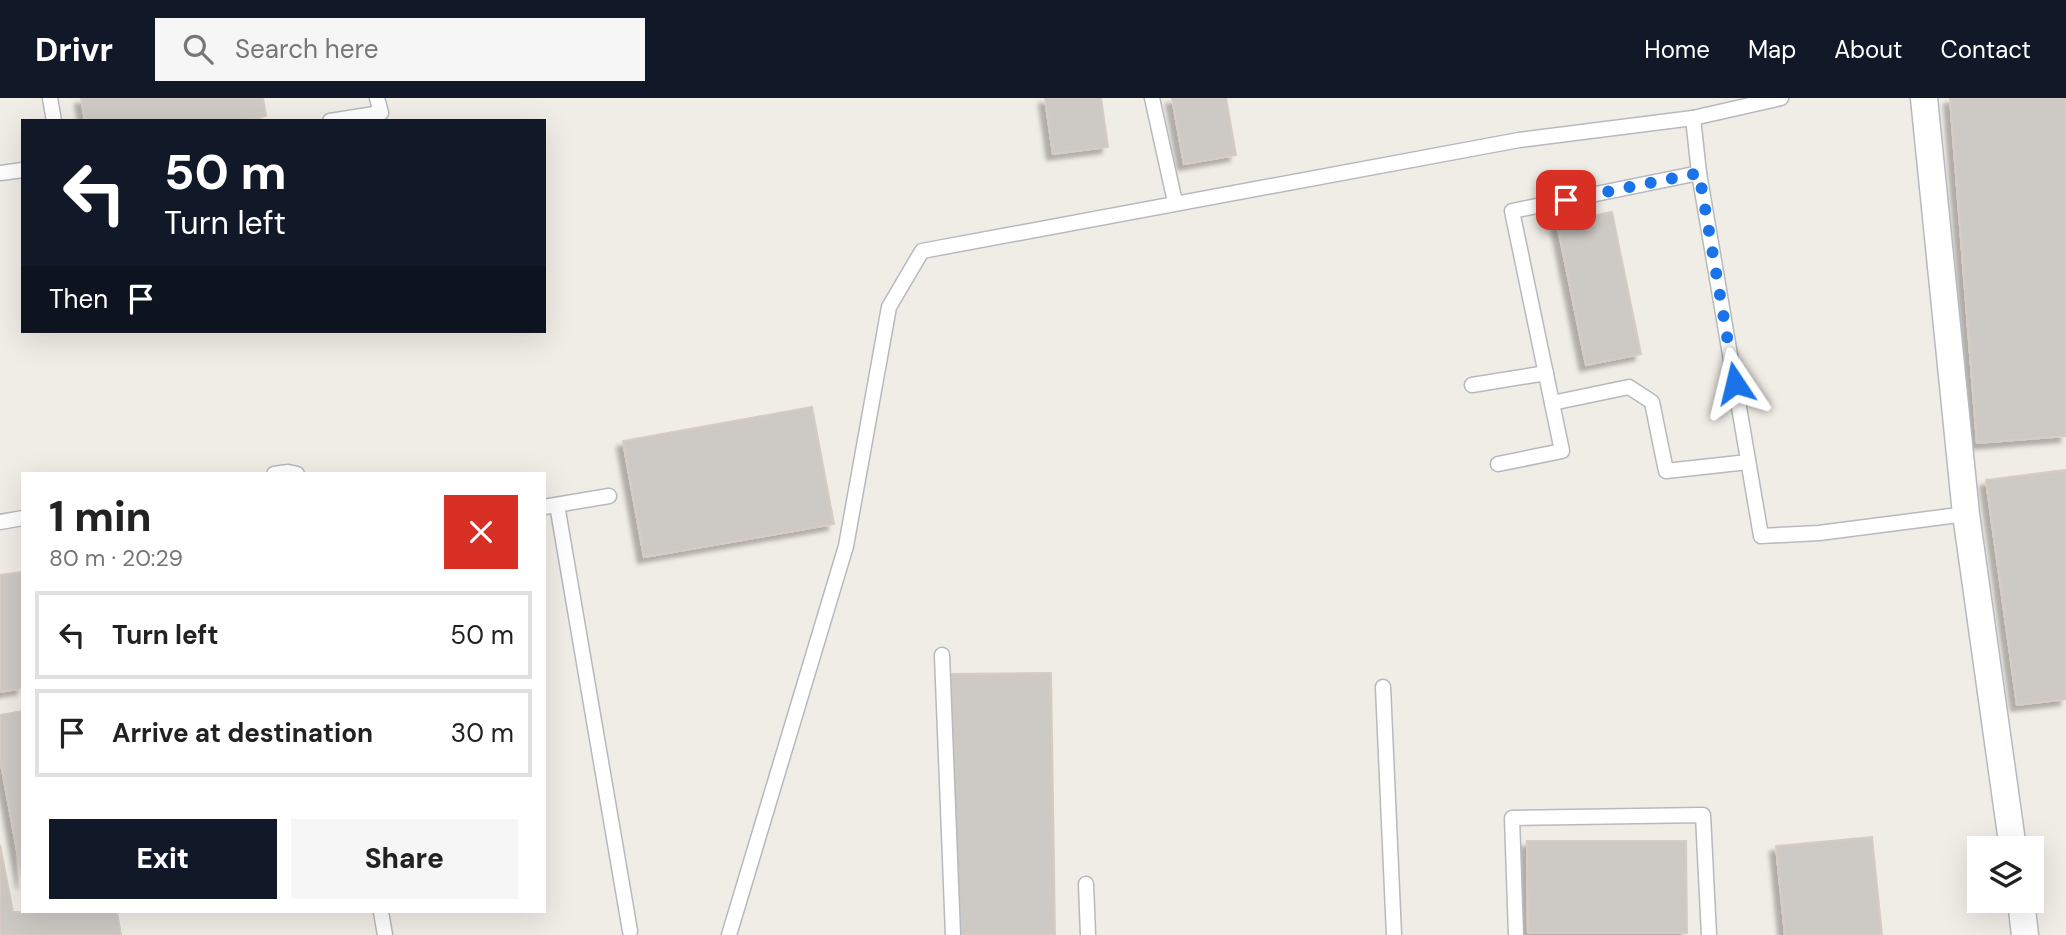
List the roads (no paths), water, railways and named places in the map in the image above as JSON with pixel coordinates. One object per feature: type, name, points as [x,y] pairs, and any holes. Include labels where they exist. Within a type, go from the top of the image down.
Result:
[{"type":"street","points":[[1924,98],[1966,514],[2011,836]]},
{"type":"street","points":[[2022,913],[2025,935]]},
{"type":"lane","points":[[50,98],[54,119]]},
{"type":"lane","points":[[342,119],[380,113],[377,98]]},
{"type":"lane","points":[[1152,98],[1175,202]]},
{"type":"lane","points":[[729,935],[846,546],[889,307],[922,251],[1519,140],[1693,118],[1781,98]]},
{"type":"lane","points":[[1693,118],[1699,173],[1761,536],[1819,533],[1966,514]]},
{"type":"lane","points":[[0,173],[21,170]]},
{"type":"lane","points":[[1498,464],[1562,451],[1512,211],[1699,173]]},
{"type":"lane","points":[[1472,385],[1546,373]]},
{"type":"lane","points":[[1552,403],[1629,387],[1652,402],[1666,471],[1748,462]]},
{"type":"lane","points":[[609,496],[551,506],[630,931]]},
{"type":"lane","points":[[0,522],[21,518]]},
{"type":"lane","points":[[942,655],[953,935]]},
{"type":"lane","points":[[1383,687],[1394,935]]},
{"type":"lane","points":[[1516,935],[1512,818],[1703,815],[1709,935]]},
{"type":"lane","points":[[1086,884],[1087,935]]},
{"type":"lane","points":[[381,913],[385,935]]}]
